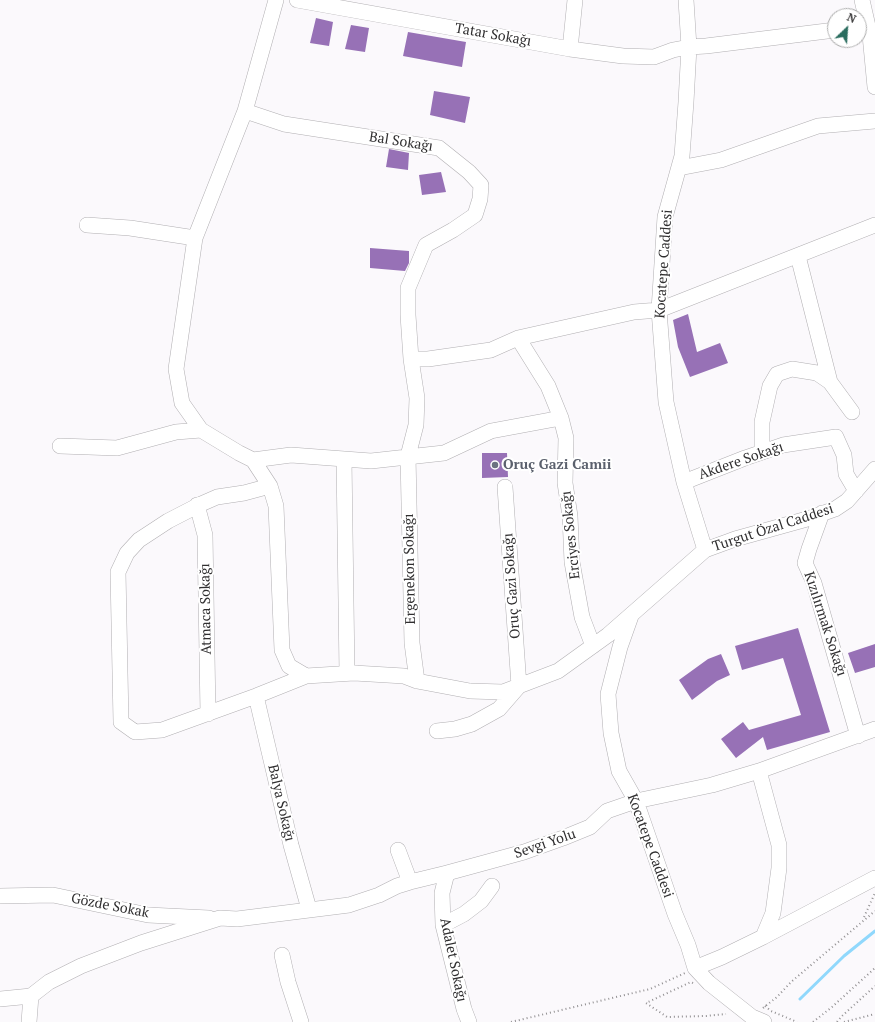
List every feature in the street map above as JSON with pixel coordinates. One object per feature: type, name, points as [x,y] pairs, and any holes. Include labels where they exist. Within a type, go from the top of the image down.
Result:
[{"type":"street","points":[[276,0],[245,111],[195,238],[176,369],[182,403],[201,430],[253,460],[270,486],[276,506],[282,650],[289,666],[306,676]]},
{"type":"street","name":"Tatar Sokağı","points":[[297,0],[570,49],[623,56],[654,57],[673,50],[688,47],[827,31]]},
{"type":"street","points":[[570,49],[575,0]]},
{"type":"street","name":"Kocatepe Caddesi","points":[[686,0],[688,47],[682,156],[665,217],[659,310],[666,402],[684,482],[705,550]]},
{"type":"street","points":[[862,0],[868,30],[875,87]]},
{"type":"street","name":"Bal Sokağı","points":[[245,111],[284,124],[439,148],[469,172],[481,185],[480,199],[475,215],[453,230],[426,245]]},
{"type":"street","points":[[678,168],[721,160],[818,126],[875,121]]},
{"type":"street","points":[[87,225],[130,228],[195,238]]},
{"type":"street","points":[[411,359],[428,359],[491,350],[518,338],[634,312],[659,310],[875,225]]},
{"type":"street","name":"Ergenekon Sokağı","points":[[417,680],[412,643],[408,456],[416,425],[417,398],[411,359],[408,288],[426,245]]},
{"type":"street","points":[[798,256],[830,382]]},
{"type":"street","name":"Erciyes Sokağı","points":[[518,338],[548,386],[561,418],[566,438],[565,483],[570,516],[572,562],[582,617],[594,646]]},
{"type":"street","points":[[762,452],[762,422],[770,386],[777,374],[792,369],[817,372],[830,382],[852,412]]},
{"type":"street","points":[[253,460],[291,455],[371,461],[444,453],[491,432],[561,418]]},
{"type":"street","points":[[60,446],[117,448],[176,432],[201,430]]},
{"type":"street","name":"Akdere Sokağı","points":[[684,482],[783,445],[836,437],[844,455],[846,474],[856,491]]},
{"type":"street","points":[[344,459],[347,673]]},
{"type":"street","name":"Turgut Özal Caddesi","points":[[198,505],[168,521],[140,540],[127,553],[118,572],[121,722],[135,732],[162,730],[306,676],[347,673],[404,676],[470,691],[503,692],[558,671],[594,646],[705,550],[735,539],[835,509],[847,501],[875,469]]},
{"type":"street","points":[[198,505],[217,497],[270,486]]},
{"type":"street","name":"Oruç Gazi Sokağı","points":[[505,487],[519,686]]},
{"type":"street","name":"Atmaca Sokağı","points":[[198,505],[205,536],[208,714]]},
{"type":"street","name":"Kızılırmak Sokağı","points":[[822,513],[808,549],[805,562],[814,582],[858,736]]},
{"type":"street","name":"Kocatepe Caddesi","points":[[631,615],[620,647],[608,694],[612,733],[619,771],[636,801],[695,968],[709,983],[752,1017],[764,1022]]},
{"type":"street","points":[[437,731],[455,729],[472,724],[499,709],[519,686]]},
{"type":"street","name":"Balya Sokağı","points":[[256,696],[291,845],[309,909]]},
{"type":"street","name":"Sevgi Yolu","points":[[309,909],[349,904],[379,895],[397,886],[410,882],[524,852],[590,827],[607,811],[636,801],[712,785],[759,771],[875,729]]},
{"type":"street","points":[[759,771],[779,845],[779,868],[773,913],[763,937]]},
{"type":"street","points":[[398,850],[410,882]]},
{"type":"street","name":"Adalet Sokağı","points":[[447,873],[442,893],[443,925],[464,1010],[469,1022]]},
{"type":"street","points":[[695,968],[763,937],[875,878]]},
{"type":"street","points":[[443,925],[464,914],[476,905],[492,886]]},
{"type":"street","name":"Gözde Sokak","points":[[0,896],[53,895],[148,915],[238,919],[309,909]]},
{"type":"street","points":[[0,999],[31,996],[49,982],[81,966],[141,943],[220,918]]},
{"type":"street","points":[[282,954],[288,982],[300,1022]]},
{"type":"street","points":[[29,1022],[31,996]]},
{"type":"path","points":[[864,917],[875,893]]},
{"type":"path","points":[[797,1022],[771,1011],[766,1006],[791,982],[875,911]]},
{"type":"path","points":[[510,1022],[650,989],[695,968]]},
{"type":"path","points":[[813,1022],[875,968]]},
{"type":"path","points":[[696,986],[691,982],[646,1003],[667,1016],[676,1017],[726,1014],[721,1009]]},
{"type":"path","points":[[837,1022],[875,986]]},
{"type":"path","points":[[844,1022],[875,1014]]},
{"type":"building","points":[[316,18],[333,22],[329,46],[310,43]]},
{"type":"building","points":[[351,25],[369,28],[365,52],[345,49]]},
{"type":"building","points":[[408,32],[466,42],[462,67],[403,56]]},
{"type":"building","points":[[434,91],[470,97],[465,123],[430,115]]},
{"type":"building","points":[[389,149],[409,153],[408,170],[386,167]]},
{"type":"building","points":[[441,172],[446,192],[422,195],[419,175]]},
{"type":"building","points":[[370,248],[409,251],[409,263],[405,271],[370,268]]},
{"type":"building","points":[[688,314],[697,352],[720,343],[728,363],[690,377],[678,347],[673,320]]},
{"type":"building","name":"Oruç Gazi Camii","points":[[482,453],[507,453],[508,477],[482,478]]},
{"type":"building","points":[[798,628],[830,732],[767,750],[763,737],[736,758],[721,739],[743,722],[749,730],[801,715],[783,658],[742,670],[735,646]]},
{"type":"building","points":[[875,644],[875,667],[855,673],[848,653]]},
{"type":"building","points":[[721,654],[730,675],[717,681],[692,700],[679,680],[708,659]]},
{"type":"waterway","points":[[800,999],[844,956],[875,931]]},
{"type":"place","name":"Oruç Gazi Camii","points":[[495,465]]}]
